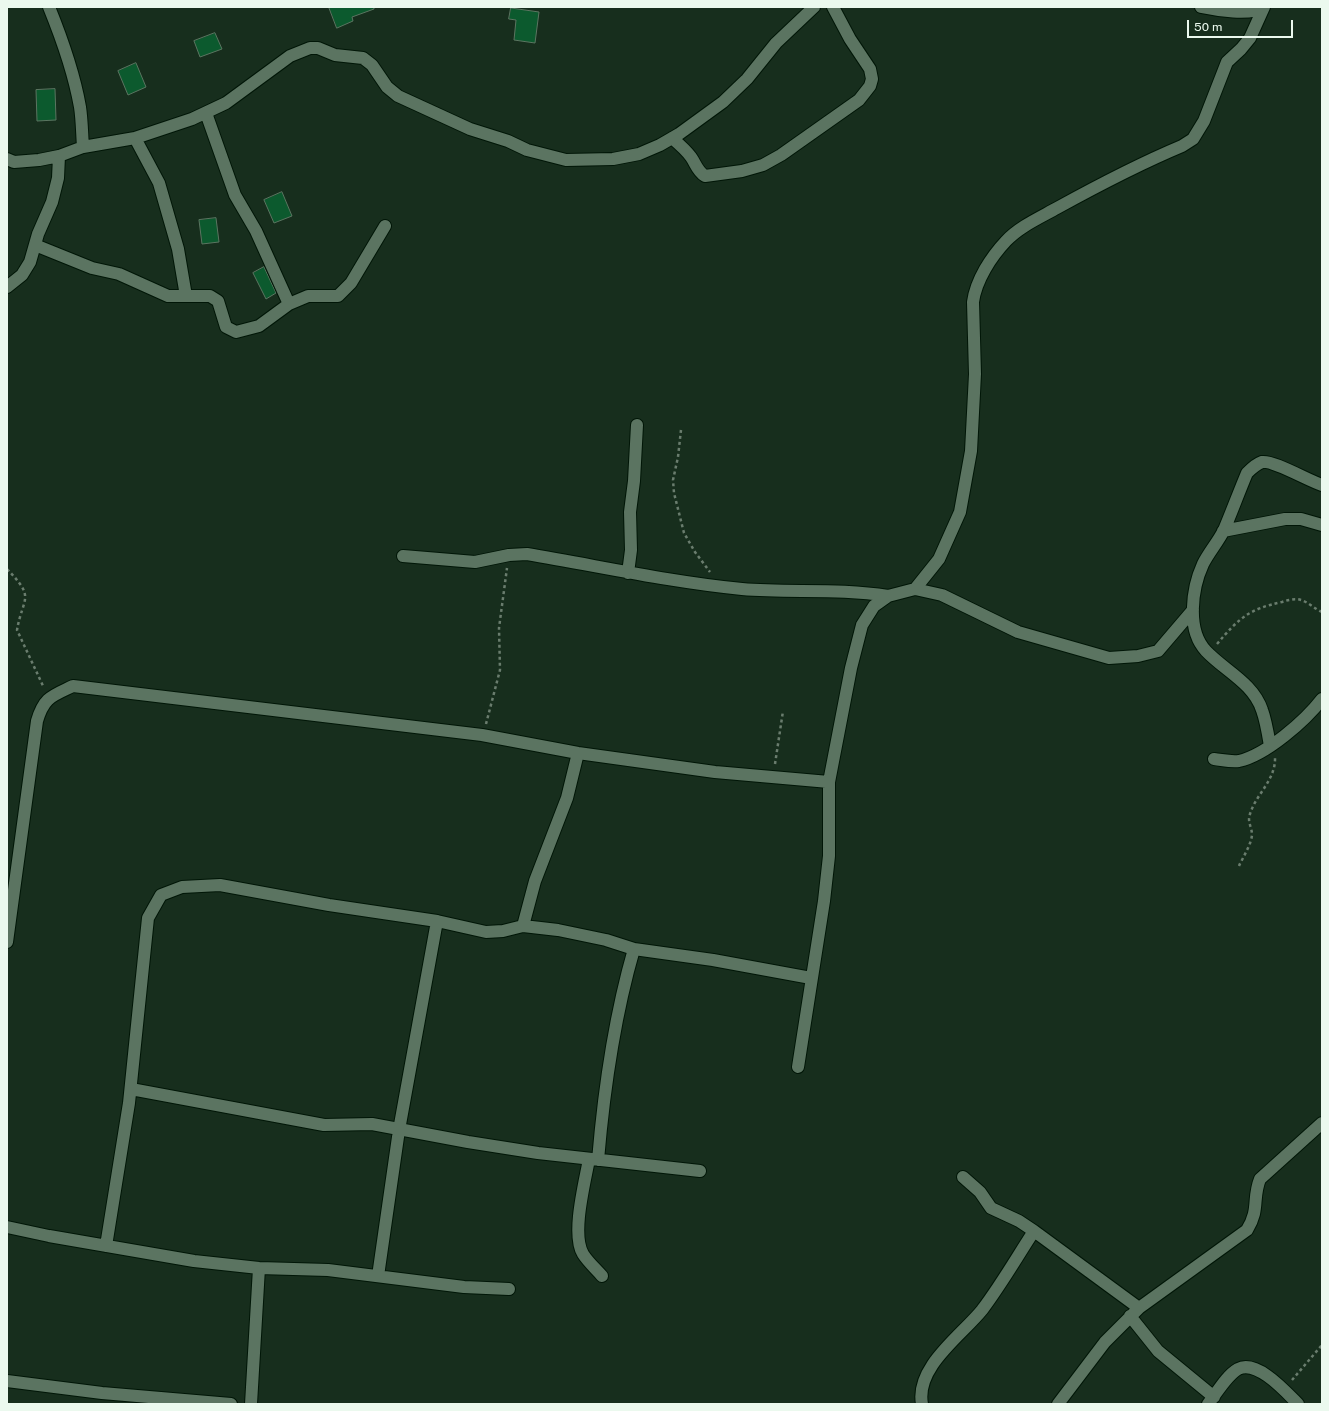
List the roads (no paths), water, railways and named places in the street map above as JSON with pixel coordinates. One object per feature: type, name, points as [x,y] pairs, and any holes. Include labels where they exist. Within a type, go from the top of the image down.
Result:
[{"type":"street","points":[[49,7],[65,49],[75,84],[80,108],[83,148]]},
{"type":"street","points":[[7,159],[14,162],[39,160],[60,156],[83,148],[135,138],[206,113],[242,92],[271,68],[290,56],[310,48],[318,48],[335,55],[363,58],[372,64],[387,87],[398,96],[470,129],[508,141],[527,150],[549,157],[566,160],[613,159],[639,154],[672,138],[735,92],[776,43],[814,7]]},
{"type":"street","points":[[672,138],[688,153],[700,173],[705,176],[742,171],[763,165],[781,155],[859,100],[870,86],[872,79],[870,68],[850,39],[833,7]]},
{"type":"street","points":[[1201,7],[1237,11],[1251,11],[1264,7]]},
{"type":"street","points":[[915,589],[939,559],[960,512],[971,451],[975,374],[974,292],[994,256],[1007,240],[1030,223],[1079,196],[1182,146],[1193,139],[1204,121],[1227,62],[1242,49],[1250,38],[1264,7]]},
{"type":"street","points":[[206,113],[235,195],[256,231],[289,304]]},
{"type":"street","points":[[135,138],[159,183],[178,249],[186,296]]},
{"type":"street","points":[[7,287],[26,270],[52,202],[58,178],[60,156]]},
{"type":"street","points":[[35,245],[92,268],[119,274],[168,296],[214,298],[218,301],[226,327],[236,332],[258,326],[289,304],[308,296],[338,296],[345,291],[361,268],[385,226]]},
{"type":"street","points":[[628,573],[631,550],[630,512],[634,481],[637,425]]},
{"type":"street","points":[[1270,746],[1262,710],[1258,700],[1250,689],[1204,650],[1193,623],[1196,581],[1204,563],[1223,531],[1247,474],[1254,466],[1263,462],[1274,463],[1322,485]]},
{"type":"street","points":[[1223,531],[1285,520],[1301,519],[1322,525]]},
{"type":"street","points":[[403,556],[475,562],[509,555],[527,554],[628,573],[723,586],[778,590],[849,590],[888,596]]},
{"type":"street","points":[[798,1067],[824,901],[829,856],[829,782],[837,734],[862,625],[874,606],[888,596],[915,589],[942,595],[1018,632],[1109,658],[1138,656],[1158,651],[1193,610]]},
{"type":"street","points":[[7,942],[12,874],[40,709],[49,697],[73,686],[102,688],[353,721],[482,735],[578,754],[715,772],[829,782]]},
{"type":"street","points":[[1214,759],[1229,762],[1240,761],[1270,746],[1322,699]]},
{"type":"street","points":[[523,926],[536,882],[567,798],[578,754]]},
{"type":"street","points":[[106,1246],[131,1089],[148,918],[161,895],[182,887],[220,885],[329,905],[437,921],[486,932],[502,931],[523,926],[558,930],[606,940],[634,949],[713,960],[811,978]]},
{"type":"street","points":[[378,1276],[399,1130],[437,921]]},
{"type":"street","points":[[602,1276],[582,1254],[578,1233],[580,1208],[593,1160],[603,1093],[625,978],[634,949]]},
{"type":"street","points":[[131,1089],[324,1125],[372,1124],[476,1143],[593,1160],[700,1171]]},
{"type":"street","points":[[1058,1404],[1105,1342],[1130,1316],[1248,1230],[1255,1215],[1256,1191],[1260,1179],[1322,1123]]},
{"type":"street","points":[[964,1177],[980,1192],[991,1208],[1019,1221],[1034,1231],[1139,1308]]},
{"type":"street","points":[[7,1227],[49,1236],[194,1261],[259,1268],[328,1270],[464,1287],[509,1289]]},
{"type":"street","points":[[922,1404],[924,1382],[934,1362],[946,1346],[962,1333],[982,1310],[1034,1231]]},
{"type":"street","points":[[251,1404],[259,1268]]},
{"type":"street","points":[[1130,1316],[1158,1351],[1211,1400],[1230,1376],[1238,1369],[1248,1366],[1264,1373],[1298,1404]]},
{"type":"street","points":[[7,1382],[102,1393],[231,1404]]}]
